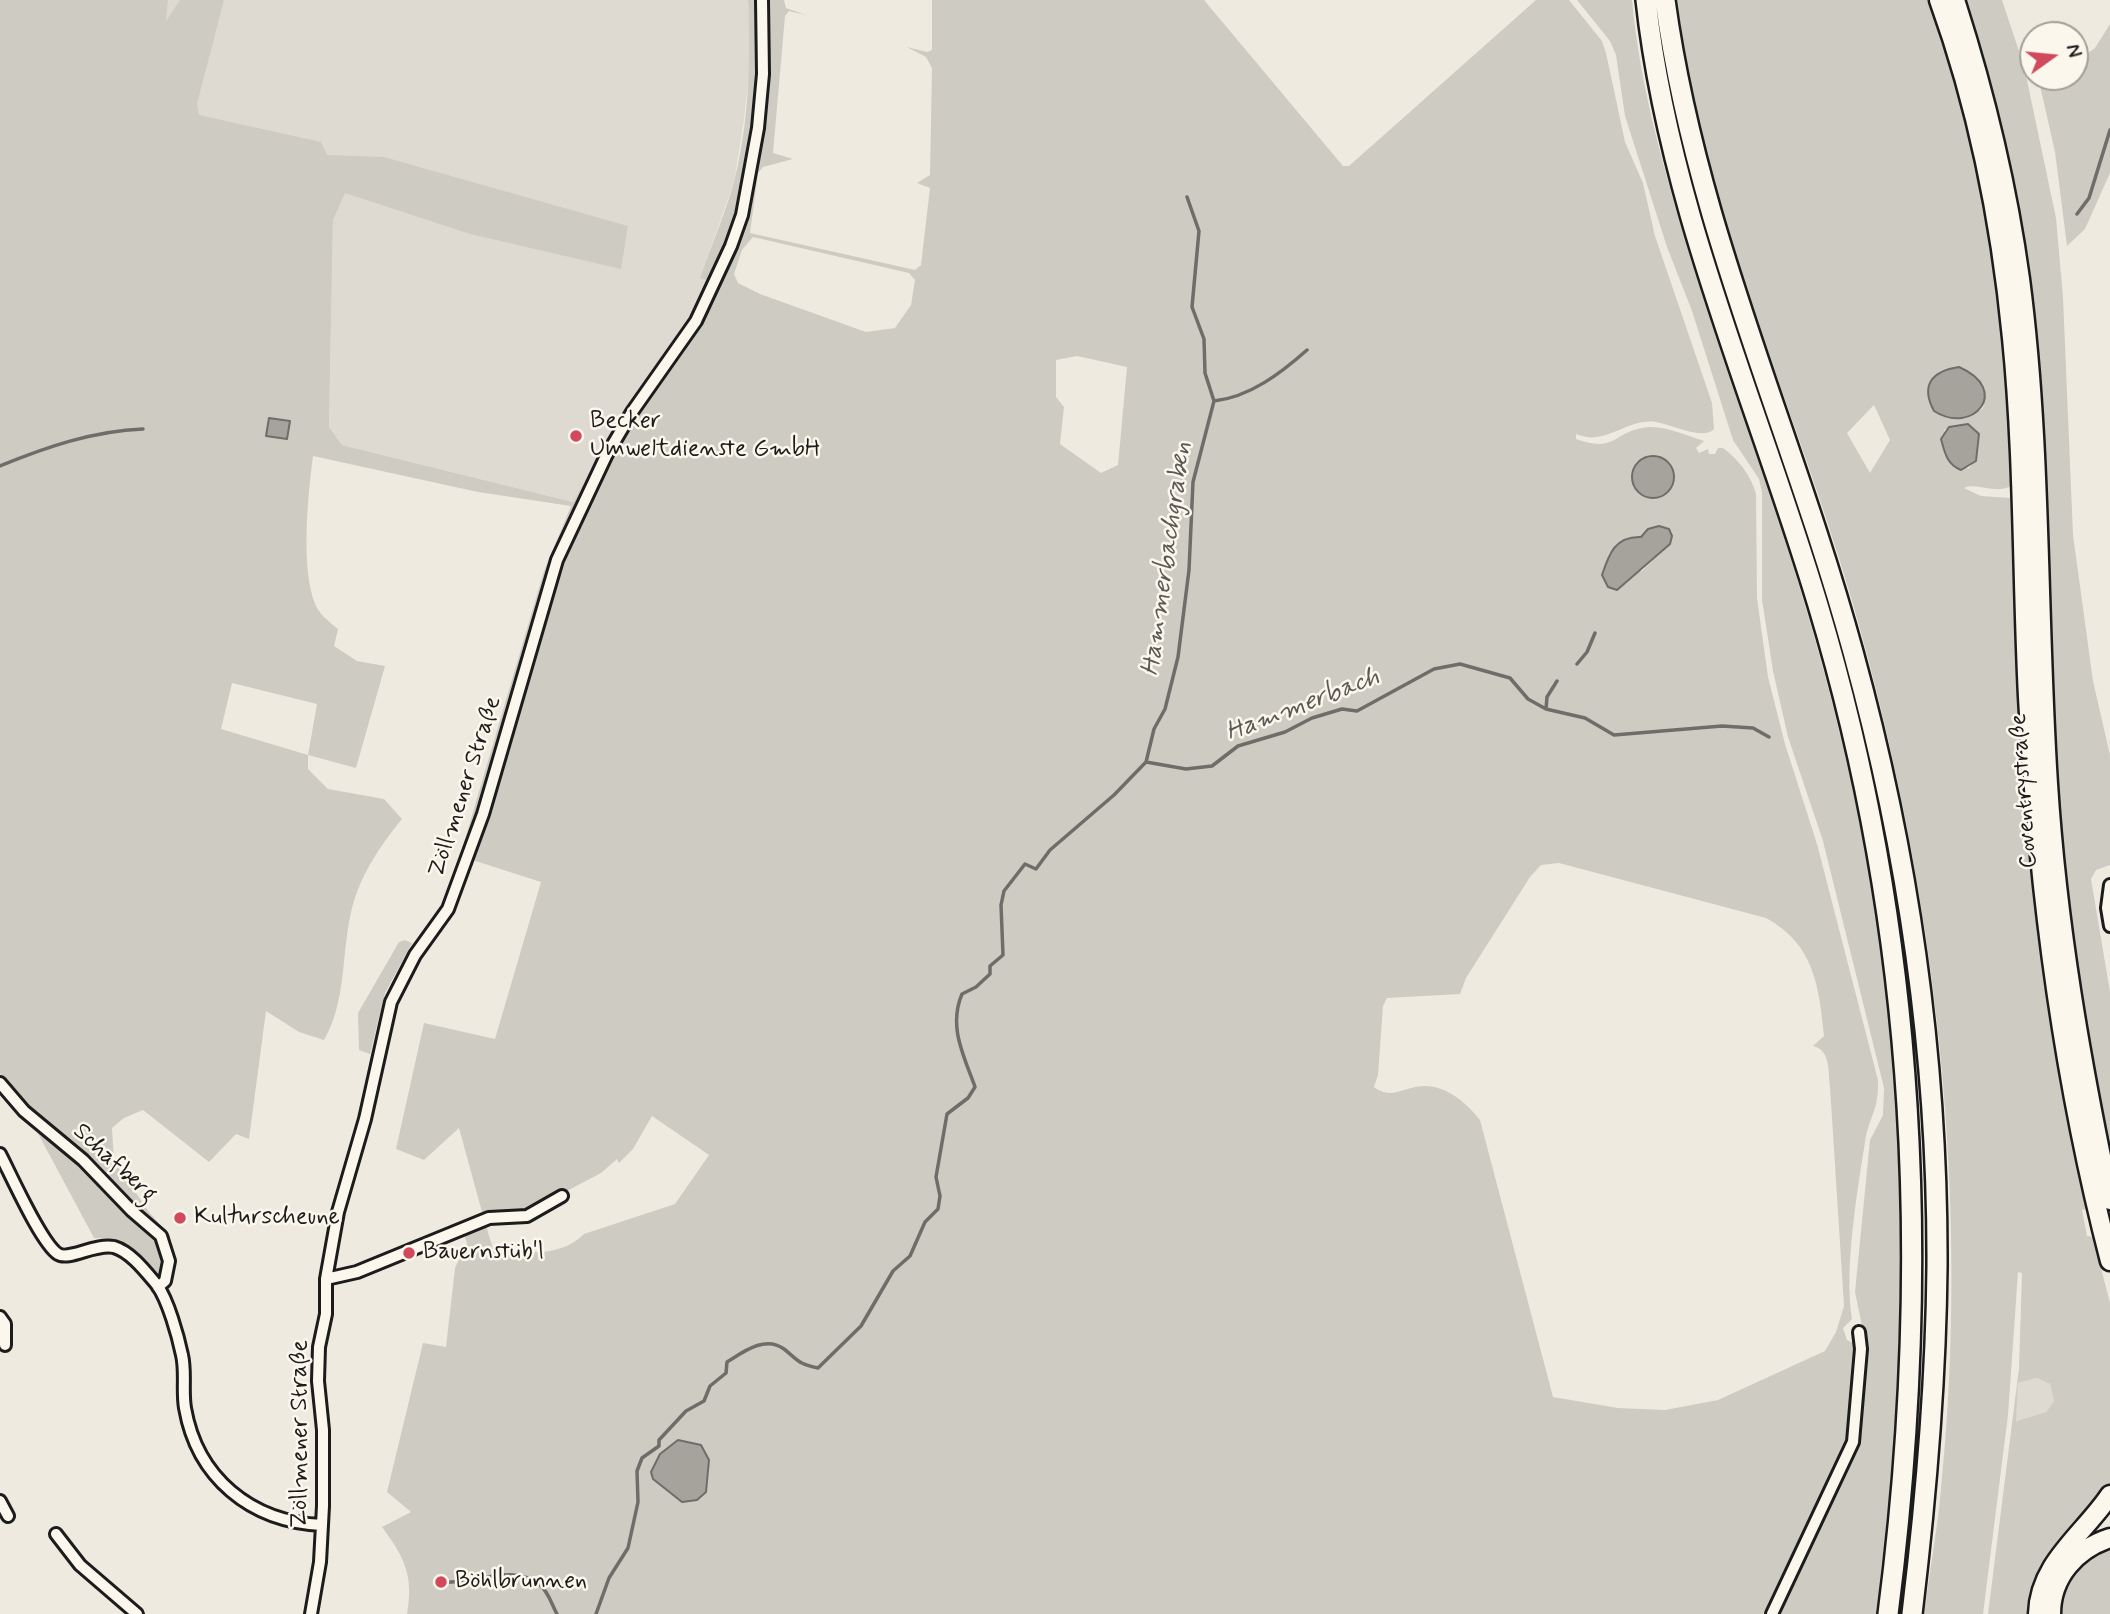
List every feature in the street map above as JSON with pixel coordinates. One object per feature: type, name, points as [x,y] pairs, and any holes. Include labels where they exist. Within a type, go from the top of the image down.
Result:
[{"type":"highway","points":[[1646,0],[1668,134],[1688,209],[1790,515],[1834,659],[1862,777],[1891,939],[1910,1131],[1914,1259],[1906,1442],[1888,1614]]},
{"type":"highway","points":[[1665,0],[1679,93],[1714,229],[1797,472],[1853,652],[1884,775],[1913,936],[1933,1127],[1937,1266],[1929,1461],[1912,1614]]},
{"type":"highway","points":[[1940,0],[1978,136],[2005,278],[2020,456],[2028,692],[2041,881],[2066,1057],[2110,1261]]},
{"type":"highway","name":"Coventrystraße","points":[[1955,0],[1979,81],[2004,185],[2020,279],[2030,374],[2045,740],[2056,878],[2074,1014],[2110,1200]]},
{"type":"highway","points":[[2038,1614],[2042,1588],[2054,1565],[2110,1495]]},
{"type":"highway","points":[[2050,1614],[2057,1582],[2070,1561],[2090,1546],[2110,1538]]},
{"type":"street","name":"Zöllmener Straße","points":[[311,1614],[320,1562],[324,1466],[318,1381],[319,1347],[326,1314],[326,1279],[338,1212],[365,1119],[391,1002],[415,955],[449,909],[483,814],[557,560],[606,456],[632,412],[696,321],[712,292],[742,215],[758,128],[763,74],[762,0]]},
{"type":"street","points":[[2110,885],[2107,908],[2110,926]]},
{"type":"street","name":"Schafberg","points":[[0,1083],[24,1111],[83,1160],[160,1236],[169,1261],[165,1281],[158,1287]]},
{"type":"street","points":[[0,1154],[44,1237],[56,1253],[70,1256],[90,1247],[116,1248],[128,1255],[158,1287],[165,1298],[182,1355],[184,1405],[190,1433],[219,1482],[245,1502],[285,1517],[321,1525]]},
{"type":"street","points":[[326,1279],[357,1272],[489,1218],[527,1216],[562,1196]]},
{"type":"street","points":[[0,1317],[5,1324],[5,1345]]},
{"type":"street","points":[[1772,1614],[1853,1442],[1861,1349],[1859,1332]]},
{"type":"street","points":[[0,1502],[8,1516]]},
{"type":"street","points":[[56,1534],[80,1565],[137,1614]]},
{"type":"shaded area","points":[[0,0],[168,0],[166,21],[180,0],[224,0],[197,104],[199,115],[321,142],[327,155],[384,157],[628,226],[621,269],[470,234],[345,193],[333,220],[329,427],[342,445],[573,502],[629,403],[686,325],[709,281],[700,278],[734,182],[743,137],[749,68],[748,0],[784,0],[786,8],[806,15],[789,11],[785,16],[773,153],[793,159],[763,167],[758,173],[750,233],[915,270],[921,265],[930,188],[917,183],[930,175],[932,68],[926,57],[907,47],[927,52],[932,50],[932,0],[1204,0],[1343,166],[1349,166],[1536,0],[1569,0],[1602,41],[1625,142],[1643,183],[1655,236],[1712,403],[1714,429],[1695,433],[1656,422],[1645,422],[1597,437],[1576,434],[1576,439],[1600,444],[1637,429],[1656,427],[1670,430],[1704,441],[1696,448],[1699,453],[1708,449],[1709,454],[1715,454],[1718,448],[1723,448],[1739,462],[1751,480],[1756,494],[1757,598],[1768,677],[1785,744],[1817,844],[1878,1080],[1877,1099],[1865,1142],[1852,1231],[1852,1319],[1843,1328],[1847,1340],[1859,1346],[1848,1439],[1763,1614],[407,1614],[408,1577],[401,1557],[382,1527],[411,1512],[387,1492],[423,1343],[446,1347],[455,1268],[467,1243],[463,1231],[485,1222],[493,1249],[552,1251],[574,1242],[584,1234],[675,1204],[709,1155],[652,1116],[633,1149],[619,1163],[617,1159],[601,1173],[529,1211],[482,1212],[459,1128],[424,1160],[396,1149],[424,1023],[495,1039],[541,882],[460,856],[544,571],[571,506],[478,492],[313,456],[307,553],[311,591],[316,606],[338,629],[334,646],[357,661],[385,666],[356,768],[308,755],[308,769],[328,789],[384,799],[402,819],[372,861],[356,896],[337,1009],[324,1040],[299,1032],[266,1011],[249,1139],[236,1134],[209,1162],[143,1110],[124,1118],[112,1128],[114,1161],[149,1212],[170,1236],[170,1289],[138,1253],[119,1242],[94,1238],[34,1126],[0,1073]],"holes":[[[753,237],[909,273],[915,280],[911,305],[895,328],[866,332],[760,294],[738,283],[734,274],[742,250]],[[1077,356],[1127,367],[1118,465],[1101,473],[1060,444],[1064,407],[1056,397],[1056,360]],[[1641,537],[1670,544],[1642,571],[1602,575],[1611,552],[1624,542]],[[232,683],[317,704],[308,755],[221,729]],[[1559,863],[1766,918],[1795,940],[1804,954],[1820,1000],[1824,1036],[1813,1046],[1823,1052],[1828,1068],[1844,1306],[1836,1332],[1825,1351],[1718,1400],[1665,1410],[1618,1408],[1553,1397],[1480,1120],[1452,1094],[1434,1087],[1415,1087],[1389,1093],[1374,1087],[1378,1075],[1383,1006],[1387,998],[1460,994],[1466,978],[1530,877],[1541,865]]]},
{"type":"shaded area","points":[[168,0],[748,0],[751,58],[744,119],[734,182],[700,278],[709,281],[686,325],[629,403],[573,502],[342,445],[329,427],[333,220],[344,192],[210,149],[165,22]]},
{"type":"shaded area","points":[[1577,0],[1632,0],[1647,98],[1663,163],[1691,258],[1805,605],[1825,675],[1859,819],[1892,1037],[1902,1184],[1902,1292],[1897,1400],[1876,1614],[1779,1614],[1860,1446],[1866,1345],[1855,1292],[1870,1140],[1883,1115],[1884,1088],[1823,841],[1788,737],[1773,671],[1762,600],[1762,492],[1759,479],[1733,440],[1692,311],[1667,247],[1625,116],[1616,55],[1610,41]]},
{"type":"shaded area","points":[[1677,0],[1933,0],[1978,167],[2007,338],[2015,477],[2011,486],[2005,488],[1964,488],[1981,496],[2011,498],[2017,507],[2081,1186],[2086,1209],[2082,1210],[2087,1236],[2093,1237],[2110,1303],[2110,1486],[2032,1614],[1988,1614],[2019,1368],[2022,1273],[2018,1272],[2008,1415],[1983,1614],[1924,1614],[1940,1499],[1949,1386],[1952,1273],[1940,1047],[1925,935],[1906,824],[1882,713],[1853,604],[1826,517],[1726,227],[1700,131]],"holes":[[[1985,390],[1983,408],[1973,414],[1952,418],[1941,416]],[[1874,405],[1890,440],[1870,473],[1847,433]],[[1968,424],[1979,435],[1976,460],[1968,469],[1944,430]],[[2037,1378],[2050,1384],[2054,1401],[2046,1412],[2016,1421],[2018,1383]]]},
{"type":"shaded area","points":[[1961,0],[2002,0],[2019,51],[2019,91],[2029,91],[2056,218],[2063,297],[2073,535],[2093,681],[2110,755],[2110,865],[2096,870],[2091,879],[2110,992],[2110,1156],[2101,1131],[2061,871],[2053,765],[2040,418]]},
{"type":"shaded area","points":[[2110,24],[2110,173],[2085,229],[2067,246],[2055,152],[2041,91],[2089,91],[2089,52],[2095,48]]},
{"type":"shaded area","points":[[1959,367],[1975,377],[1983,387],[1985,398],[1981,407],[1973,414],[1962,418],[1948,417],[1934,411],[1928,394],[1929,387],[1931,381],[1942,372]]},
{"type":"shaded area","points":[[269,418],[290,421],[287,439],[266,436]]},
{"type":"shaded area","points":[[1968,424],[1979,434],[1976,461],[1961,470],[1950,462],[1941,439],[1949,427]]},
{"type":"shaded area","points":[[1653,456],[1668,462],[1674,477],[1668,492],[1653,498],[1638,492],[1632,477],[1638,462]]},
{"type":"shaded area","points":[[1659,526],[1669,529],[1672,536],[1670,544],[1617,590],[1608,587],[1602,575],[1614,548],[1625,540],[1641,537],[1648,529]]},
{"type":"shaded area","points":[[405,940],[412,943],[385,993],[370,1054],[359,1050],[358,1013],[399,942]]},
{"type":"shaded area","points":[[2037,1378],[2050,1384],[2054,1401],[2046,1412],[2015,1421],[2018,1383]]},
{"type":"shaded area","points":[[678,1440],[701,1445],[709,1460],[706,1492],[697,1500],[682,1502],[653,1479],[651,1472],[660,1454]]},
{"type":"shaded area","points":[[2110,1543],[2110,1614],[2055,1614],[2067,1579],[2073,1571],[2088,1557]]},
{"type":"waterway","points":[[2077,214],[2089,198],[2110,130]]},
{"type":"waterway","name":"Hammerbachgraben","points":[[1146,762],[1154,729],[1165,709],[1178,657],[1189,570],[1193,482],[1214,401],[1205,373],[1204,339],[1192,307],[1199,231],[1187,197]]},
{"type":"waterway","name":"Hammerbachgraben","points":[[1214,401],[1240,395],[1252,389],[1276,375],[1307,350]]},
{"type":"waterway","points":[[0,466],[70,441],[143,429]]},
{"type":"waterway","points":[[1577,664],[1587,652],[1595,633]]},
{"type":"waterway","name":"Hammerbach","points":[[596,1614],[609,1578],[628,1548],[638,1502],[637,1471],[642,1458],[659,1446],[659,1440],[686,1411],[704,1401],[710,1386],[726,1373],[727,1362],[754,1346],[777,1345],[802,1363],[818,1368],[861,1326],[893,1271],[910,1256],[925,1222],[938,1209],[940,1196],[936,1177],[947,1114],[968,1098],[975,1087],[959,1041],[958,1006],[962,994],[976,987],[990,974],[990,966],[1003,955],[1001,905],[1004,891],[1025,864],[1036,869],[1050,850],[1114,795],[1146,762],[1186,769],[1212,766],[1238,746],[1285,732],[1312,718],[1342,709],[1357,711],[1434,669],[1460,664],[1510,678],[1528,699],[1546,709],[1585,718],[1614,735],[1722,726],[1753,728],[1769,737]]},
{"type":"waterway","points":[[1546,709],[1547,697],[1557,681]]},
{"type":"waterway","points":[[441,1582],[505,1575],[529,1578],[548,1594],[557,1614]]},
{"type":"place","name":"Becker Umweltdienste GmbH","points":[[576,436]]},
{"type":"place","name":"Kulturscheune","points":[[180,1218]]},
{"type":"place","name":"Bauernstüb'l","points":[[409,1253]]},
{"type":"place","name":"Böhlbrunnen","points":[[441,1582]]}]
